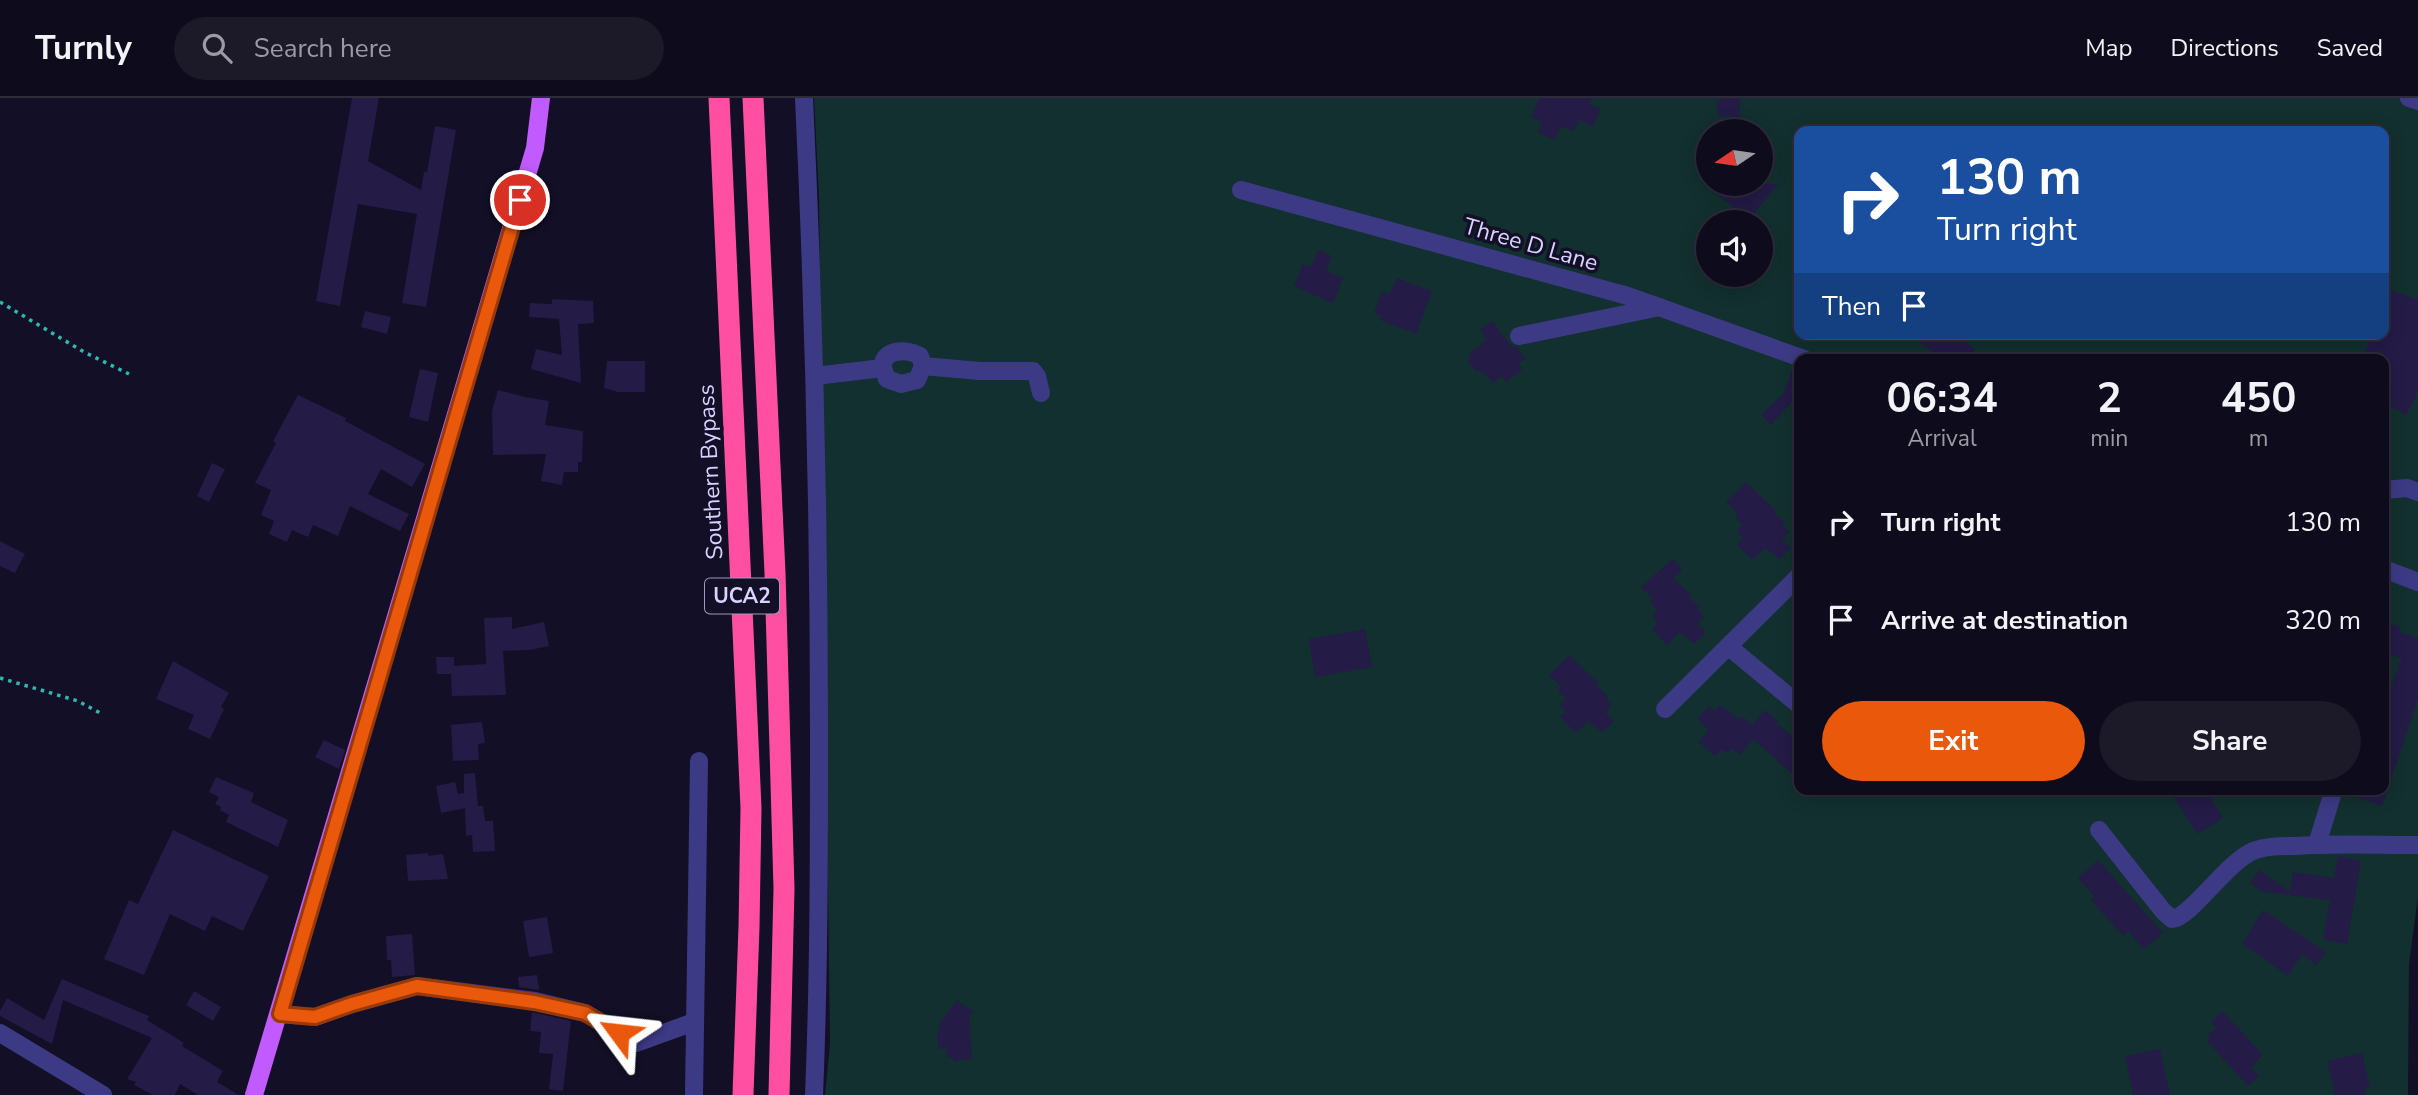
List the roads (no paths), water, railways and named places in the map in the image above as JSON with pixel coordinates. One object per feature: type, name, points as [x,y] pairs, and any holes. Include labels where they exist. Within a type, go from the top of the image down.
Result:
[{"type":"highway","name":"Southern Bypass","points":[[719,98],[751,808],[743,1095]]},
{"type":"highway","name":"UCA2","points":[[753,98],[775,573],[784,889],[779,1095]]},
{"type":"main road","points":[[254,1095],[535,148],[541,98]]},
{"type":"street","points":[[804,98],[819,555],[819,816],[814,1095]]},
{"type":"street","points":[[2409,98],[2418,101]]},
{"type":"street","name":"Three D Lane","points":[[1241,190],[1660,307],[1794,355]]},
{"type":"street","points":[[1519,336],[1660,307]]},
{"type":"street","points":[[902,351],[913,351],[920,356],[923,366],[917,380],[909,384],[887,379],[883,368],[885,358],[902,351]]},
{"type":"street","points":[[923,366],[980,371],[1032,371],[1037,376],[1041,393]]},
{"type":"street","points":[[815,376],[883,368]]},
{"type":"street","points":[[2389,490],[2407,488],[2418,492]]},
{"type":"street","points":[[2389,571],[2418,582]]},
{"type":"street","points":[[1665,709],[1794,581]]},
{"type":"street","points":[[1728,646],[1794,701]]},
{"type":"street","points":[[694,1095],[699,761]]},
{"type":"street","points":[[2317,844],[2332,795]]},
{"type":"street","points":[[2099,830],[2172,919],[2178,919],[2188,912],[2229,869],[2250,852],[2266,847],[2317,844],[2418,845]]},
{"type":"street","points":[[280,1014],[315,1017],[417,986],[534,1002],[585,1013],[636,1043],[694,1022]]},
{"type":"street","points":[[0,1033],[103,1095]]}]
